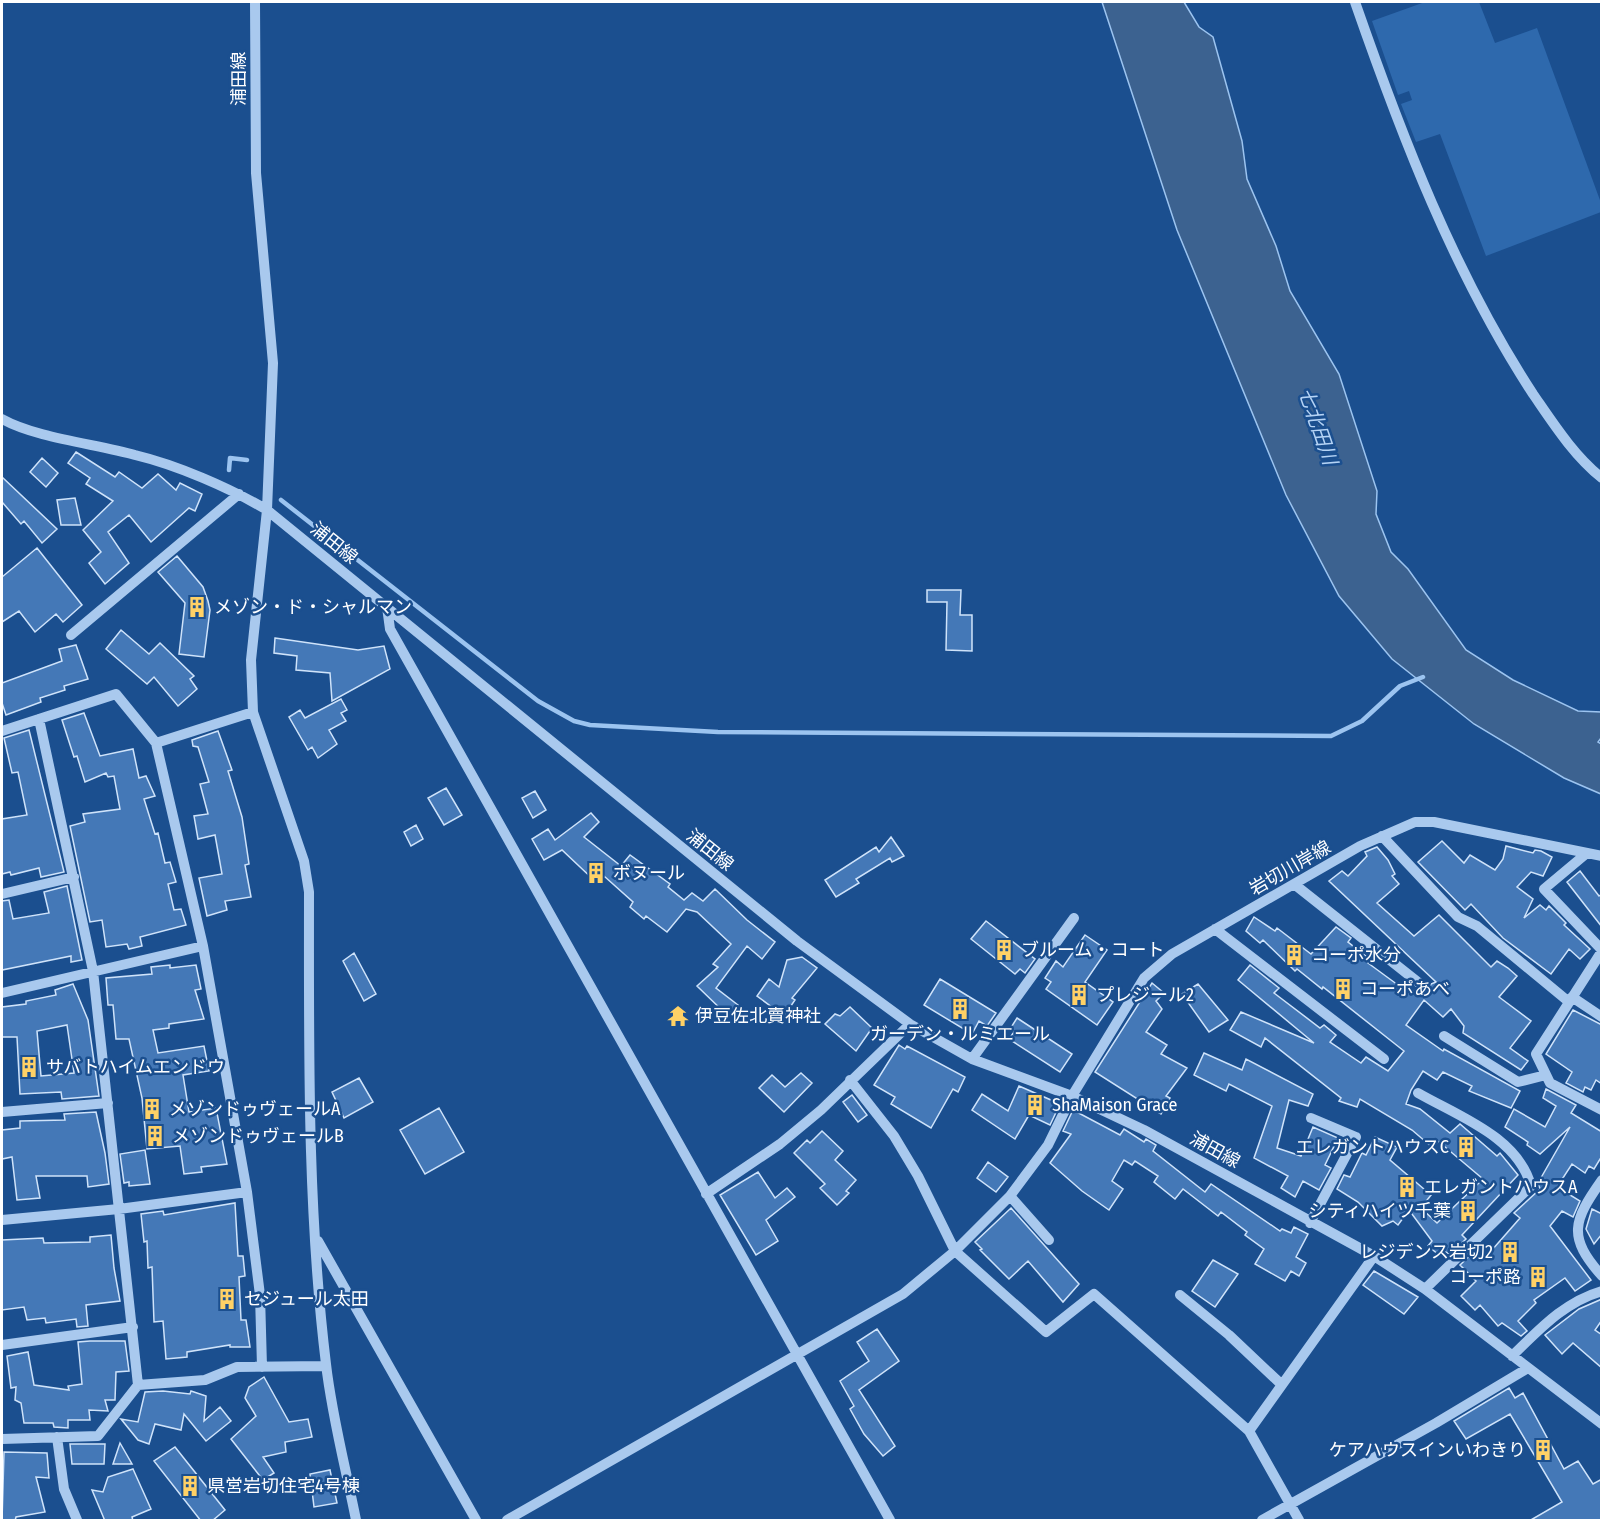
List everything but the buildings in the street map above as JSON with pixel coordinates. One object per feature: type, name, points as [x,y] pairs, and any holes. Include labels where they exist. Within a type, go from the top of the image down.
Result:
[{"type":"street","name":"浦田線","points":[[255,2],[256,173],[273,363],[267,510],[797,941],[910,1024],[972,1059],[1072,1096],[1191,1155],[1310,1223],[1374,1256],[1425,1288],[1602,1424]]},
{"type":"street","points":[[1355,2],[1395,113],[1440,222],[1512,362],[1586,465],[1602,478]]},
{"type":"street","points":[[2,419],[58,437],[138,455],[238,494],[267,510],[251,660],[253,712],[304,861],[309,892],[309,1086],[316,1238],[326,1366],[356,1521]]},
{"type":"street","points":[[71,635],[238,494]]},
{"type":"street","points":[[387,607],[390,629],[890,1521]]},
{"type":"street","points":[[2,731],[116,694],[156,743],[203,946],[247,1192],[260,1296],[262,1367]]},
{"type":"street","points":[[156,743],[253,712]]},
{"type":"street","points":[[2,1439],[98,1436],[138,1385],[93,971],[39,719]]},
{"type":"street","name":"岩切川岸線","points":[[507,1521],[903,1294],[956,1251],[1010,1196],[1048,1145],[1072,1096],[1144,978],[1172,954],[1382,836],[1415,822],[1434,822],[1602,856]]},
{"type":"street","points":[[1382,836],[1458,917],[1478,926],[1570,1000],[1602,1017]]},
{"type":"street","points":[[1587,853],[1544,889],[1602,950],[1536,1054],[1550,1083],[1602,1110]]},
{"type":"street","points":[[2,894],[74,877]]},
{"type":"street","points":[[1294,884],[1424,987]]},
{"type":"street","points":[[972,1059],[1074,918]]},
{"type":"street","points":[[1215,929],[1384,1059]]},
{"type":"street","points":[[2,993],[203,946]]},
{"type":"street","points":[[706,1194],[780,1144],[821,1110],[910,1024]]},
{"type":"street","points":[[1443,1036],[1518,1082],[1546,1075]]},
{"type":"street","points":[[850,1080],[894,1136],[918,1176],[956,1251],[1046,1332],[1094,1294],[1249,1431],[1299,1521]]},
{"type":"street","points":[[1418,1093],[1503,1142],[1528,1172],[1531,1186],[1425,1288]]},
{"type":"street","points":[[2,1112],[108,1103]]},
{"type":"street","points":[[1310,1223],[1356,1137],[1311,1118]]},
{"type":"street","points":[[1602,1180],[1577,1224],[1576,1236],[1581,1251],[1602,1276]]},
{"type":"street","points":[[2,1221],[120,1209],[247,1192]]},
{"type":"street","points":[[1010,1196],[1049,1240]]},
{"type":"street","points":[[316,1238],[476,1521]]},
{"type":"street","points":[[1249,1431],[1374,1256]]},
{"type":"street","points":[[1512,1356],[1551,1317],[1586,1295],[1602,1291]]},
{"type":"street","points":[[1180,1295],[1229,1335],[1281,1384]]},
{"type":"street","points":[[2,1345],[133,1327]]},
{"type":"street","points":[[138,1385],[205,1380],[237,1367],[326,1366]]},
{"type":"street","points":[[1262,1521],[1528,1368]]},
{"type":"street","points":[[57,1437],[64,1489],[77,1521]]},
{"type":"shaded area","points":[[1425,2],[1479,2],[1495,43],[1537,28],[1601,203],[1601,212],[1486,256],[1440,134],[1416,142],[1401,104],[1412,100],[1409,91],[1398,95],[1372,21]]},
{"type":"water","name":"七北田川","points":[[1102,2],[1184,2],[1199,27],[1213,37],[1242,141],[1247,179],[1276,246],[1290,291],[1339,374],[1377,491],[1376,514],[1391,552],[1408,569],[1466,650],[1513,680],[1578,711],[1601,712],[1601,738],[1598,742],[1601,744],[1601,794],[1564,778],[1474,724],[1392,659],[1339,596],[1286,495],[1177,230]]},
{"type":"waterway","points":[[229,470],[230,458],[247,460]]},
{"type":"waterway","points":[[281,500],[538,701],[574,721],[590,725],[718,732],[1331,736],[1362,721],[1400,686],[1423,677]]},
{"type":"place","name":"メゾン・ド・シャルマン","points":[[197,607]]},
{"type":"place","name":"ボヌール","points":[[596,873]]},
{"type":"place","name":"ブルーム・コート","points":[[1004,950]]},
{"type":"place","name":"コーポ水分","points":[[1294,955]]},
{"type":"place","name":"コーポあべ","points":[[1343,989]]},
{"type":"place","name":"プレジール2","points":[[1079,995]]},
{"type":"place","name":"ガーデン・ルミエール","points":[[960,1009]]},
{"type":"place","name":"伊豆佐北賣神社","points":[[678,1016]]},
{"type":"place","name":"サバトハイムエンドウ","points":[[29,1067]]},
{"type":"place","name":"ShaMaison Grace","points":[[1035,1105]]},
{"type":"place","name":"メゾンドゥヴェールA","points":[[152,1109]]},
{"type":"place","name":"メゾンドゥヴェールB","points":[[155,1136]]},
{"type":"place","name":"エレガントハウスC","points":[[1466,1147]]},
{"type":"place","name":"エレガントハウスA","points":[[1407,1187]]},
{"type":"place","name":"シティハイツ千葉","points":[[1468,1211]]},
{"type":"place","name":"レジデンス岩切2","points":[[1510,1252]]},
{"type":"place","name":"コーポ路","points":[[1538,1277]]},
{"type":"place","name":"セジュール太田","points":[[227,1299]]},
{"type":"place","name":"ケアハウスインいわきり","points":[[1543,1450]]},
{"type":"place","name":"県営岩切住宅4号棟","points":[[190,1486]]}]
